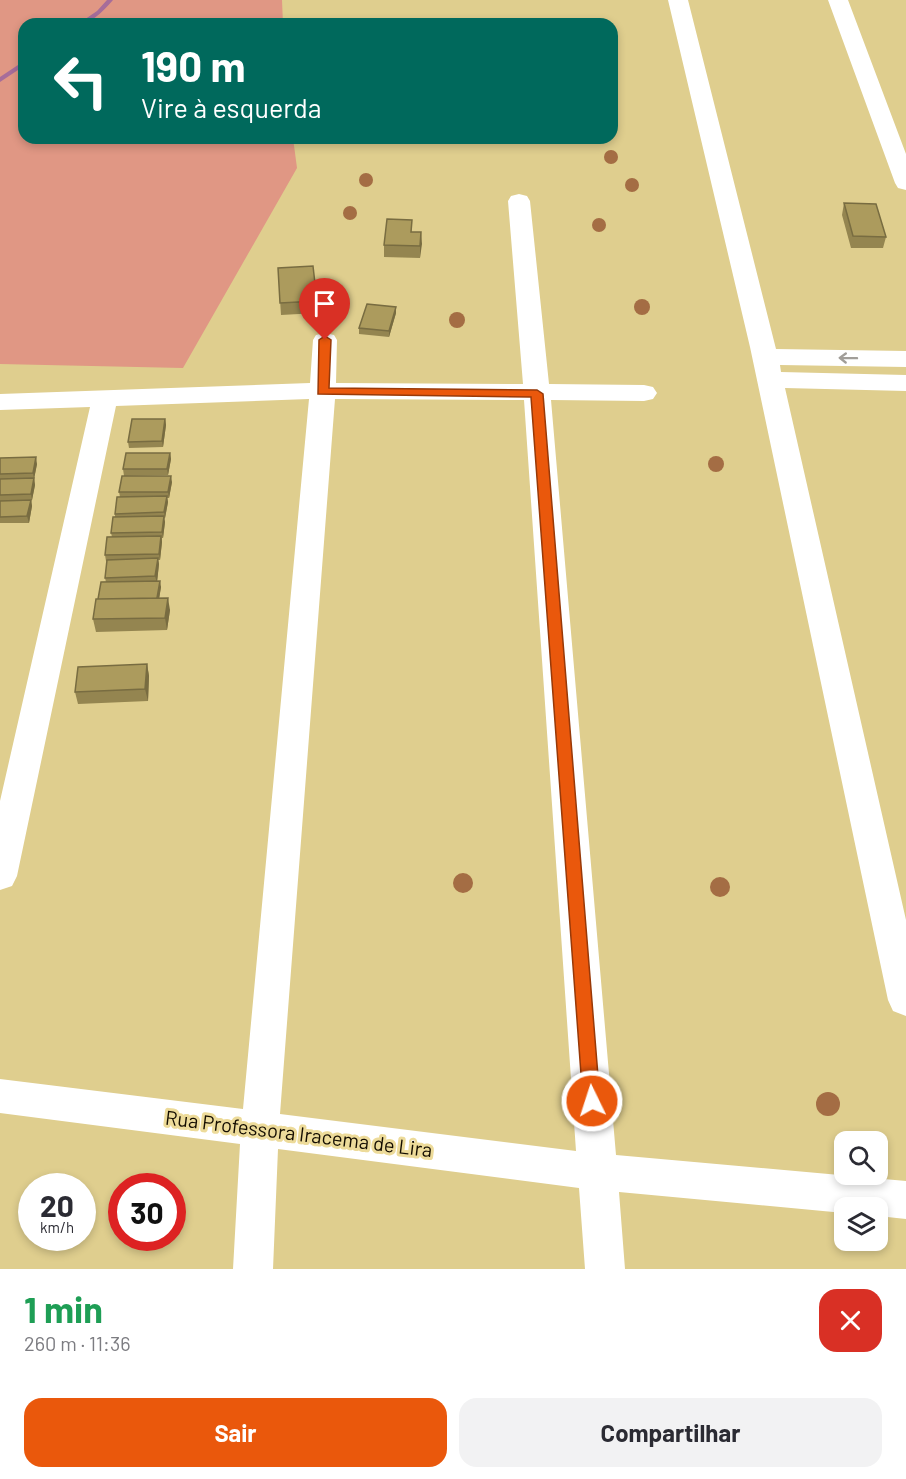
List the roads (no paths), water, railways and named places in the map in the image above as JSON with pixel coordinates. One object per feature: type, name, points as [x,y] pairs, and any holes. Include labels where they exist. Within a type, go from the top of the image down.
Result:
[{"type":"street","points":[[678,0],[767,369],[906,1000]]},
{"type":"street","points":[[838,0],[906,183]]},
{"type":"street","points":[[519,201],[537,394],[605,1269]]},
{"type":"street","points":[[253,1269],[260,1128],[325,340]]},
{"type":"street","points":[[767,369],[906,359]]},
{"type":"street","points":[[767,369],[906,383]]},
{"type":"street","points":[[0,402],[322,392],[644,393]]},
{"type":"street","points":[[0,876],[105,397]]},
{"type":"street","name":"Rua Professora Iracema de Lira","points":[[0,1096],[597,1172],[906,1200]]},
{"type":"waterway","points":[[90,18],[110,0]]},
{"type":"waterway","points":[[0,80],[18,67]]}]
